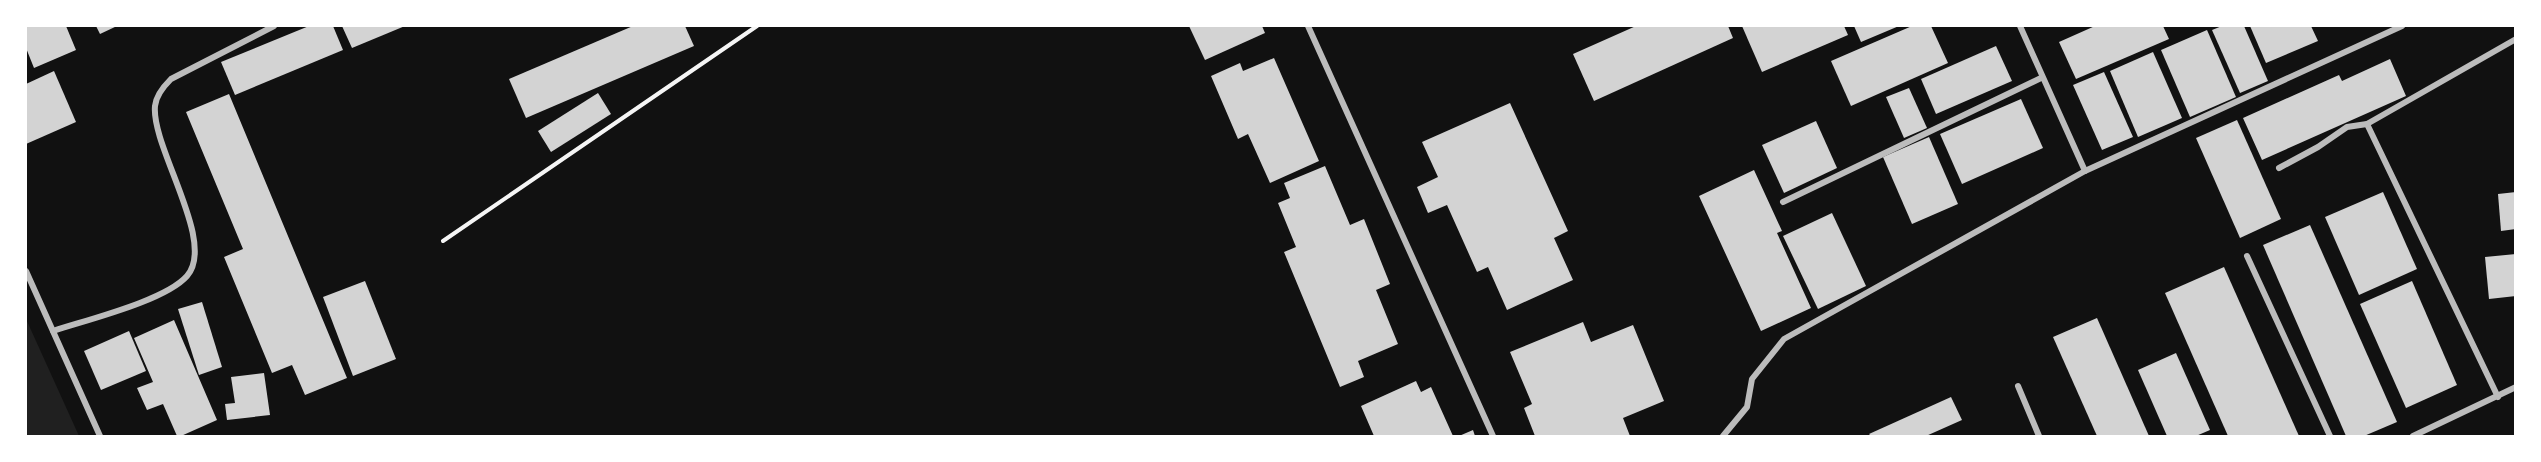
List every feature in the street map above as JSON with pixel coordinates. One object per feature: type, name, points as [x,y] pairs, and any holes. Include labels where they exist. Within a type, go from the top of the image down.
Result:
[{"type":"street","points":[[53,332],[161,294],[187,276],[194,260],[191,224],[157,125],[155,105],[161,91],[171,79],[274,26]]},
{"type":"street","points":[[1308,26],[1493,436]]},
{"type":"street","points":[[2019,26],[2085,171]]},
{"type":"street","points":[[1724,436],[1746,407],[1752,379],[1784,339],[2085,171],[2402,26]]},
{"type":"street","points":[[2279,168],[2318,147],[2347,127],[2367,124],[2516,39]]},
{"type":"street","points":[[1783,201],[2041,78]]},
{"type":"street","points":[[2367,124],[2498,397]]},
{"type":"street","points":[[2247,256],[2330,436]]},
{"type":"street","points":[[26,272],[100,436]]},
{"type":"street","points":[[2018,386],[2039,436]]},
{"type":"street","points":[[2413,436],[2516,387]]},
{"type":"path","points":[[442,241],[757,26]]},
{"type":"shaded area","points":[[26,319],[79,436],[26,436]]},
{"type":"building","points":[[26,26],[66,26],[76,50],[34,68],[26,48]]},
{"type":"building","points":[[96,26],[117,26],[100,34]]},
{"type":"building","points":[[309,26],[333,26],[343,50],[235,95],[221,62]]},
{"type":"building","points":[[342,26],[405,26],[352,48]]},
{"type":"building","points":[[633,26],[685,26],[694,46],[526,118],[509,79]]},
{"type":"building","points":[[1189,26],[1262,26],[1265,33],[1205,60]]},
{"type":"building","points":[[1636,26],[1728,26],[1733,38],[1594,101],[1573,54]]},
{"type":"building","points":[[1742,26],[1844,26],[1848,35],[1762,72]]},
{"type":"building","points":[[1854,26],[1899,26],[1861,42]]},
{"type":"building","points":[[1912,26],[1931,26],[1948,63],[1851,106],[1831,61]]},
{"type":"building","points":[[2095,26],[2163,26],[2169,39],[2076,79],[2059,42]]},
{"type":"building","points":[[2222,26],[2244,26],[2268,81],[2240,93],[2212,30]]},
{"type":"building","points":[[2250,26],[2311,26],[2318,41],[2266,63]]},
{"type":"building","points":[[2207,30],[2236,97],[2190,117],[2161,50]]},
{"type":"building","points":[[1996,46],[2012,81],[1936,114],[1921,79]]},
{"type":"building","points":[[2153,52],[2182,118],[2138,137],[2110,71]]},
{"type":"building","points":[[1274,58],[1319,161],[1270,183],[1248,134],[1238,139],[1211,76],[1240,63],[1243,71]]},
{"type":"building","points":[[2390,59],[2406,96],[2262,160],[2243,118],[2339,75],[2342,81]]},
{"type":"building","points":[[54,71],[76,122],[26,144],[26,84]]},
{"type":"building","points":[[2104,72],[2133,137],[2102,150],[2073,85]]},
{"type":"building","points":[[1909,88],[1927,128],[1904,138],[1886,97]]},
{"type":"building","points":[[598,93],[611,114],[551,152],[538,131]]},
{"type":"building","points":[[229,94],[347,378],[305,395],[292,365],[272,373],[224,257],[243,249],[186,112]]},
{"type":"building","points":[[2021,99],[2043,148],[1962,184],[1940,134]]},
{"type":"building","points":[[1510,103],[1568,231],[1554,238],[1573,280],[1507,310],[1488,267],[1477,272],[1447,205],[1428,213],[1417,187],[1438,177],[1422,142]]},
{"type":"building","points":[[2237,120],[2281,219],[2240,238],[2196,138]]},
{"type":"building","points":[[1816,121],[1837,168],[1784,193],[1762,145]]},
{"type":"building","points":[[1929,137],[1958,204],[1912,224],[1883,157]]},
{"type":"building","points":[[1325,166],[1350,225],[1364,219],[1390,284],[1376,290],[1398,344],[1358,361],[1364,377],[1340,387],[1284,252],[1296,247],[1278,203],[1290,198],[1284,183]]},
{"type":"building","points":[[1754,170],[1782,231],[1777,233],[1811,308],[1761,331],[1699,196]]},
{"type":"building","points":[[2383,192],[2417,269],[2359,295],[2325,217]]},
{"type":"building","points":[[2516,192],[2516,229],[2501,231],[2498,194]]},
{"type":"building","points":[[1832,213],[1866,286],[1818,309],[1783,236]]},
{"type":"building","points":[[2310,225],[2397,422],[2364,436],[2346,436],[2263,245]]},
{"type":"building","points":[[2516,254],[2516,296],[2489,299],[2485,257]]},
{"type":"building","points":[[2224,267],[2299,436],[2228,436],[2165,293]]},
{"type":"building","points":[[365,281],[396,359],[353,376],[323,297]]},
{"type":"building","points":[[2412,281],[2457,385],[2406,408],[2360,304]]},
{"type":"building","points":[[202,302],[222,367],[199,375],[178,309]]},
{"type":"building","points":[[2097,318],[2149,436],[2097,436],[2053,337]]},
{"type":"building","points":[[174,320],[217,420],[181,436],[177,436],[163,404],[147,410],[137,388],[153,382],[134,338]]},
{"type":"building","points":[[1583,322],[1591,342],[1633,325],[1664,401],[1623,418],[1630,436],[1535,436],[1524,408],[1532,404],[1510,352]]},
{"type":"building","points":[[129,331],[146,371],[101,390],[84,351]]},
{"type":"building","points":[[2176,353],[2210,430],[2196,436],[2167,436],[2138,370]]},
{"type":"building","points":[[264,373],[270,415],[227,420],[225,404],[235,403],[231,377]]},
{"type":"building","points":[[1416,381],[1421,392],[1431,387],[1453,436],[1374,436],[1361,406]]},
{"type":"building","points":[[1951,397],[1962,420],[1926,436],[1871,436],[1869,434]]},
{"type":"building","points":[[1473,430],[1475,436],[1459,436]]}]
